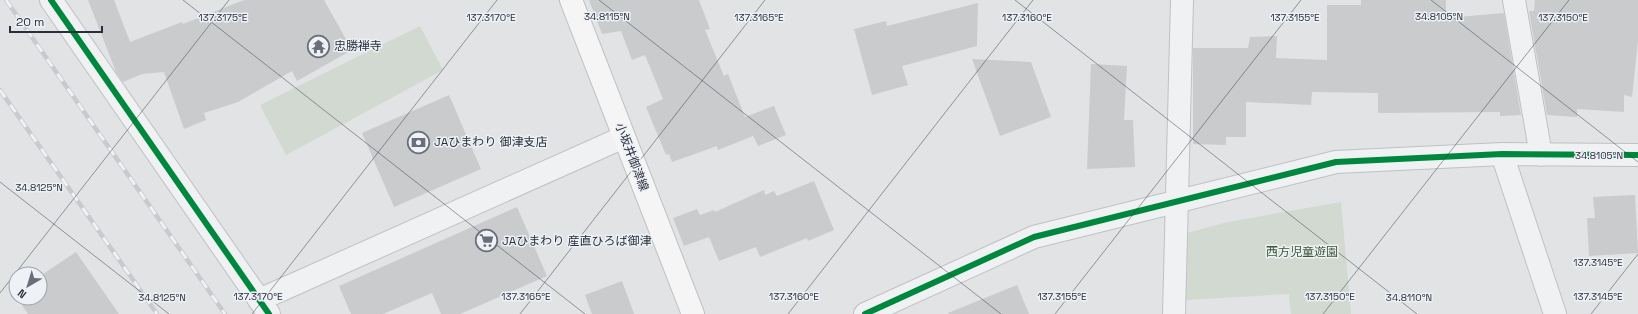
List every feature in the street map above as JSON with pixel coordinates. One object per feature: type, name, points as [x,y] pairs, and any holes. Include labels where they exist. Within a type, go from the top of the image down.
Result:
[{"type":"main road","name":"小坂井御津線","points":[[571,0],[693,314]]},
{"type":"street","points":[[51,0],[264,307],[624,137]]},
{"type":"street","points":[[1174,314],[1182,0]]},
{"type":"street","points":[[1514,0],[1541,155]]},
{"type":"street","points":[[1502,154],[1555,314]]},
{"type":"street","points":[[865,314],[1034,237],[1336,162],[1502,154],[1638,155]]},
{"type":"green space","points":[[420,26],[443,70],[286,155],[260,105]]},
{"type":"green space","name":"西方児童遊園","points":[[1341,202],[1351,314],[1291,314],[1289,294],[1185,300],[1187,233],[1228,222]]},
{"type":"building","points":[[88,0],[114,0],[130,42],[182,22],[183,24],[244,0],[324,0],[352,50],[297,81],[292,71],[238,102],[204,113],[206,120],[184,129],[164,72],[142,74],[123,82],[116,72]]},
{"type":"building","points":[[589,0],[699,0],[710,29],[705,30],[724,76],[728,74],[745,117],[774,106],[786,135],[758,146],[748,125],[753,136],[718,150],[717,146],[672,162],[669,154],[666,155],[646,107],[663,99],[645,55],[632,60],[621,31],[602,34]]},
{"type":"building","points":[[1361,0],[1446,0],[1446,18],[1504,13],[1521,115],[1500,116],[1500,112],[1378,113],[1378,93],[1312,92],[1311,105],[1246,102],[1246,137],[1226,137],[1226,145],[1193,144],[1193,48],[1248,48],[1250,37],[1277,36],[1276,58],[1327,60],[1327,5],[1361,5]]},
{"type":"building","points":[[1535,0],[1638,0],[1638,40],[1632,97],[1624,95],[1624,112],[1577,109],[1577,117],[1547,115],[1529,11],[1534,11]]},
{"type":"building","points":[[978,3],[977,46],[902,66],[908,85],[872,95],[854,29],[886,21],[887,26]]},
{"type":"building","points":[[972,59],[1031,62],[1051,117],[1000,136]]},
{"type":"building","points":[[1091,64],[1127,66],[1124,120],[1133,120],[1135,167],[1087,169]]},
{"type":"building","name":"JAひまわり 御津支店","points":[[449,95],[481,169],[394,207],[362,133]]},
{"type":"building","points":[[814,181],[834,230],[808,241],[807,238],[760,257],[756,247],[719,261],[709,237],[684,246],[673,218],[697,209],[700,215],[714,210],[715,212],[764,190],[765,195],[774,191],[777,196]]},
{"type":"building","points":[[1635,195],[1638,253],[1589,256],[1587,218],[1595,218],[1593,197]]},
{"type":"building","name":"JAひまわり 産直ひろば御津","points":[[517,207],[547,276],[460,314],[441,314],[432,293],[383,314],[351,314],[339,286]]},
{"type":"building","points":[[76,252],[119,314],[28,314],[22,306],[48,306],[48,271]]},
{"type":"building","points":[[622,281],[634,314],[592,314],[585,295]]},
{"type":"building","points":[[1017,285],[1029,314],[948,313]]},
{"type":"railway","points":[[6,0],[225,314]]},
{"type":"railway","points":[[0,90],[157,314]]},
{"type":"cycle path","points":[[51,0],[269,314]]},
{"type":"cycle path","points":[[865,314],[1034,237],[1336,162],[1502,154],[1638,155]]},
{"type":"place","name":"忠勝禅寺","points":[[318,46]]},
{"type":"place","name":"JAひまわり 御津支店","points":[[418,142]]},
{"type":"place","name":"JAひまわり 産直ひろば御津","points":[[486,241]]}]
